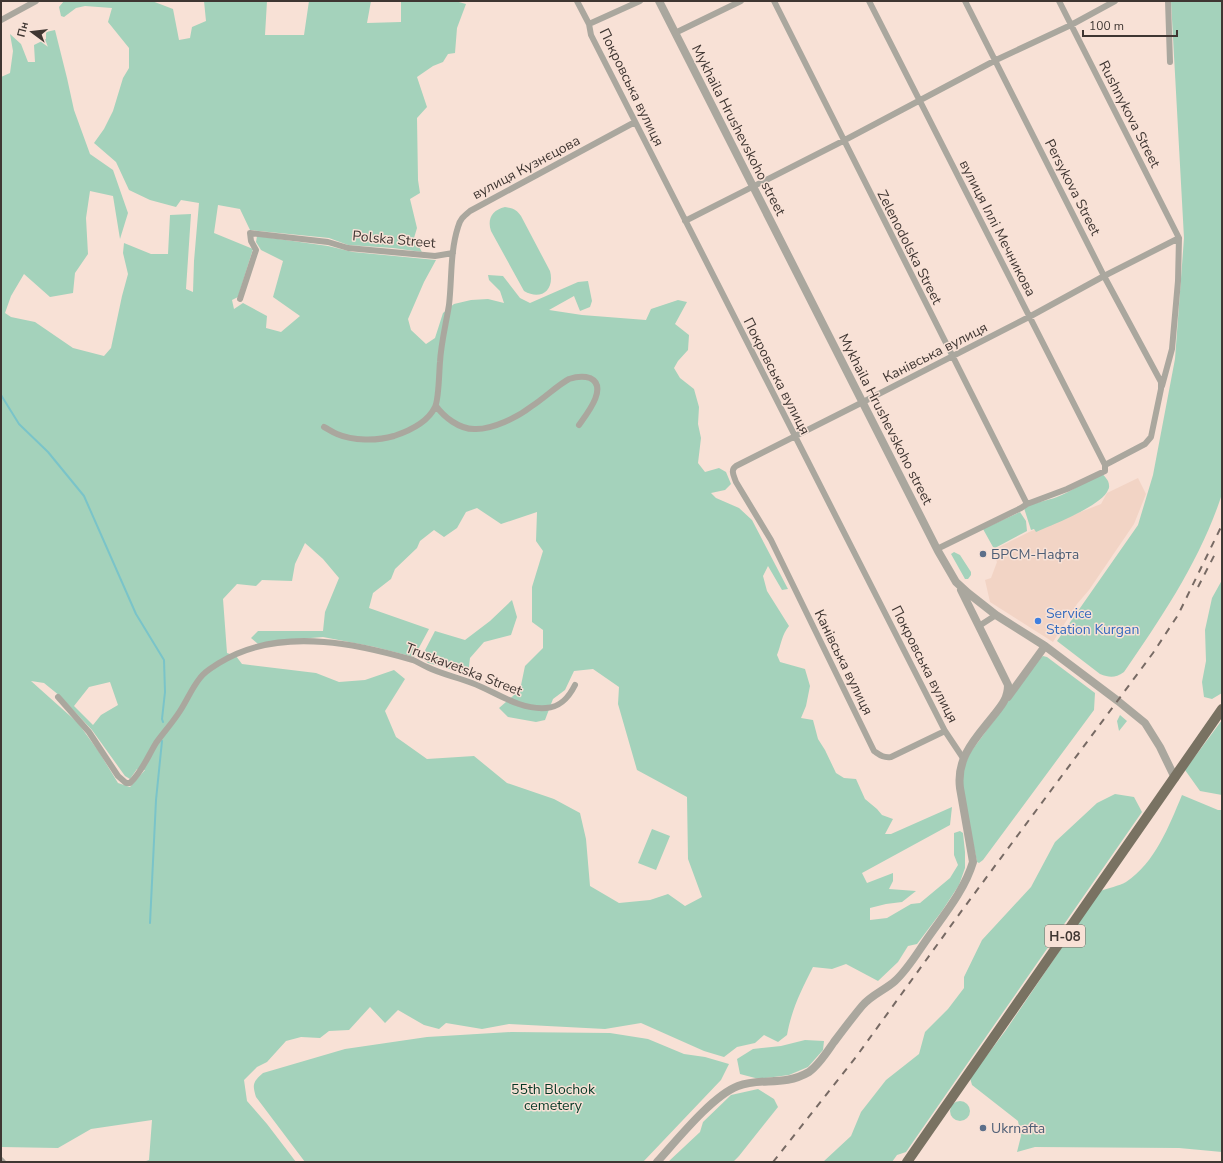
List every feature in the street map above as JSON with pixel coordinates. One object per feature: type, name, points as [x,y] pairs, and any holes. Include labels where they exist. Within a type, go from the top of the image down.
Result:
[{"type":"main road","name":"Н-08","points":[[907,1162],[1222,709]]},
{"type":"street","points":[[1,20],[36,1]]},
{"type":"street","name":"Покровська вулиця","points":[[577,1],[589,24],[591,35],[945,731],[963,758]]},
{"type":"street","points":[[589,24],[640,1]]},
{"type":"street","name":"Mykhaila Hrushevskoho street","points":[[659,1],[956,582],[996,615],[1045,646],[1145,723],[1160,747],[1175,778]]},
{"type":"street","points":[[675,33],[741,1]]},
{"type":"street","name":"Zelenodolska Street","points":[[774,1],[843,141],[1027,504]]},
{"type":"street","name":"вулиця Іллі Мечникова","points":[[869,1],[1106,466]]},
{"type":"street","name":"Persykova Street","points":[[965,1],[1104,276],[1161,382],[1161,390]]},
{"type":"street","name":"Rushnykova Street","points":[[1059,1],[1179,238]]},
{"type":"street","points":[[685,220],[843,141],[996,60],[1071,25],[1115,1]]},
{"type":"street","points":[[1168,1],[1170,62]]},
{"type":"street","name":"вулиця Кузнєцова","points":[[453,253],[461,218],[470,211],[635,122]]},
{"type":"street","name":"Polska Street","points":[[240,299],[249,277],[256,250],[251,241],[250,233],[328,242],[348,248],[436,256],[453,253],[448,306],[440,352],[436,406]]},
{"type":"street","points":[[938,549],[1027,504],[1067,489],[1105,471],[1106,466],[1146,444],[1151,437],[1172,349],[1178,281],[1179,238]]},
{"type":"street","name":"Канівська вулиця","points":[[945,731],[891,757],[881,756],[874,751],[771,540],[740,490],[733,473],[733,469],[736,466],[1030,317],[1104,276],[1179,238]]},
{"type":"street","points":[[324,427],[338,434],[349,437],[375,439],[390,437],[403,433],[419,424],[430,416],[436,406],[441,413],[462,427],[474,429],[503,423],[518,416],[569,379],[584,376],[591,379],[596,385],[597,393],[579,425]]},
{"type":"street","points":[[956,582],[1008,685],[1006,699]]},
{"type":"street","points":[[979,626],[996,615]]},
{"type":"street","name":"Truskavetska Street","points":[[58,697],[89,732],[118,776],[126,783],[130,783],[139,774],[156,743],[179,713],[201,677],[211,668],[224,660],[244,650],[258,646],[299,641],[325,642],[378,651],[415,661],[426,667],[474,683],[520,704],[536,707],[550,707],[561,703],[575,685]]},
{"type":"street","points":[[657,1162],[722,1094],[739,1086],[754,1083],[784,1082],[799,1078],[811,1071],[821,1061],[864,1004],[896,980],[907,968],[960,890],[973,862],[958,777],[963,758],[1045,646]]},
{"type":"shaded area","points":[[1138,478],[1146,494],[1134,524],[1089,590],[1077,604],[1053,642],[990,602],[985,580],[991,578],[997,562],[991,551],[1029,532],[1101,504],[1107,493]]},
{"type":"green space","points":[[64,1],[152,1],[173,9],[179,40],[190,38],[192,27],[206,21],[204,1],[267,1],[265,35],[304,35],[309,1],[371,1],[367,23],[401,22],[401,2],[455,1],[466,4],[457,28],[455,53],[448,54],[443,62],[433,66],[417,77],[427,107],[417,118],[418,180],[420,193],[410,199],[417,228],[414,238],[422,252],[393,248],[348,245],[329,238],[250,230],[240,209],[218,205],[214,233],[253,249],[238,297],[232,300],[234,309],[243,303],[267,316],[266,328],[281,332],[300,316],[273,297],[283,261],[261,250],[256,242],[257,236],[328,246],[353,252],[436,260],[424,282],[408,319],[411,330],[426,344],[435,338],[443,313],[454,304],[471,300],[488,299],[504,303],[500,291],[489,280],[488,275],[503,276],[520,298],[530,303],[578,282],[588,281],[592,301],[590,307],[580,311],[574,296],[549,310],[582,315],[646,320],[651,309],[678,300],[687,302],[675,324],[689,335],[688,350],[674,368],[680,378],[694,389],[699,407],[698,424],[701,438],[698,463],[705,472],[719,468],[726,472],[731,484],[725,490],[711,493],[716,498],[739,508],[752,520],[788,589],[782,590],[768,566],[763,576],[767,591],[789,626],[783,636],[777,655],[780,662],[805,669],[810,686],[806,706],[801,718],[813,720],[818,739],[836,773],[844,778],[856,779],[865,799],[882,815],[893,819],[885,834],[891,834],[952,807],[950,825],[862,873],[867,883],[893,873],[893,881],[889,889],[916,891],[902,902],[870,908],[870,920],[887,918],[911,904],[920,903],[950,878],[958,865],[954,855],[954,833],[960,831],[963,833],[965,868],[959,885],[942,911],[917,944],[908,946],[898,962],[878,981],[846,964],[832,969],[813,967],[794,1008],[787,1035],[778,1042],[764,1035],[755,1043],[737,1047],[724,1057],[704,1051],[641,1023],[605,1029],[509,1024],[482,1029],[446,1023],[439,1029],[424,1025],[398,1010],[385,1023],[370,1007],[349,1030],[329,1031],[320,1038],[301,1037],[286,1041],[267,1062],[257,1067],[244,1080],[247,1101],[296,1162],[143,1162],[149,1160],[152,1120],[91,1129],[58,1148],[2,1147],[1,77],[10,73],[13,51],[10,34],[21,44],[28,62],[35,62],[34,45],[46,39],[46,32],[55,30],[74,110],[90,154],[113,170],[128,213],[120,239],[113,196],[90,191],[86,218],[88,254],[75,273],[73,293],[50,297],[24,274],[11,296],[5,313],[11,317],[35,322],[73,348],[104,356],[111,348],[128,274],[123,253],[124,243],[151,254],[168,254],[170,215],[191,214],[186,289],[193,292],[199,203],[181,200],[176,207],[150,200],[129,190],[116,162],[94,143],[104,129],[113,111],[123,78],[129,68],[129,48],[108,22],[112,8],[85,6],[76,8],[64,17],[61,16],[59,7]],"holes":[[[477,508],[501,524],[537,512],[536,541],[543,551],[532,587],[532,622],[543,630],[543,648],[525,666],[520,690],[499,708],[508,717],[536,722],[545,720],[553,699],[565,690],[574,671],[593,669],[619,687],[618,704],[637,770],[687,797],[688,859],[702,897],[685,906],[668,894],[650,900],[619,903],[590,886],[586,839],[580,813],[554,799],[507,783],[474,756],[427,759],[396,737],[385,711],[405,679],[394,670],[365,680],[339,682],[316,673],[242,664],[236,656],[227,653],[223,599],[237,584],[256,586],[262,580],[292,581],[295,564],[305,543],[323,559],[339,578],[325,612],[323,631],[258,631],[251,638],[258,644],[323,637],[375,647],[414,657],[429,629],[369,608],[373,593],[391,579],[395,569],[417,548],[420,541],[434,530],[444,537],[457,528],[466,512]],[[31,681],[44,683],[60,696],[92,730],[125,776],[130,779],[137,769],[145,770],[130,787],[118,783],[99,752],[78,723]],[[110,682],[118,705],[101,715],[93,725],[74,706],[89,687]]]},
{"type":"green space","points":[[1171,1],[1222,1],[1222,494],[1203,542],[1166,609],[1124,672],[1110,677],[1100,674],[1057,641],[1138,525],[1153,475],[1175,359],[1184,238]]},
{"type":"green space","points":[[505,207],[518,212],[521,216],[550,271],[550,284],[545,292],[541,294],[530,294],[524,291],[491,231],[490,219],[497,210]]},
{"type":"green space","points":[[1102,474],[1108,481],[1109,488],[1104,496],[1097,502],[1036,532],[1034,529],[1031,530],[1024,508],[1032,504],[1063,495],[1090,479]]},
{"type":"green space","points":[[1020,512],[1026,521],[1027,531],[995,548],[993,547],[983,529]]},
{"type":"green space","points":[[954,552],[960,555],[971,572],[968,579],[965,579],[951,554]]},
{"type":"green space","points":[[1222,580],[1222,693],[1212,699],[1204,697],[1202,682],[1206,661],[1205,630],[1212,598]]},
{"type":"green space","points":[[512,600],[517,617],[511,635],[484,642],[470,658],[468,674],[428,663],[421,658],[435,631],[465,640],[490,621]]},
{"type":"green space","points":[[1043,656],[1047,657],[1095,693],[1094,710],[983,860],[979,863],[977,862],[962,789],[963,769],[970,753]]},
{"type":"green space","points":[[1120,715],[1127,721],[1119,731],[1117,721]]},
{"type":"green space","points":[[1222,720],[1222,795],[1200,791],[1185,770]]},
{"type":"green space","points":[[1115,794],[1134,797],[1142,812],[906,1152],[897,1155],[892,1162],[823,1162],[851,1136],[861,1112],[886,1080],[919,1054],[925,1032],[948,1009],[964,988],[964,977],[982,940],[1031,887],[1055,842],[1097,803]]},
{"type":"green space","points":[[1182,795],[1218,810],[1222,810],[1222,1152],[1179,1148],[1035,1147],[1017,1152],[1021,1136],[1018,1121],[972,1085],[970,1078],[1006,1030],[1100,891],[1126,882],[1145,865],[1160,843]]},
{"type":"green space","points":[[652,829],[670,836],[656,870],[638,863]]},
{"type":"green space","name":"55th Blochok cemetery","points":[[511,1032],[610,1033],[648,1039],[684,1054],[705,1057],[729,1064],[721,1080],[643,1162],[305,1162],[256,1097],[255,1093],[254,1084],[263,1073],[345,1049],[427,1037]]},
{"type":"green space","points":[[805,1040],[824,1041],[823,1050],[808,1067],[789,1075],[759,1079],[740,1074],[737,1059],[753,1049],[781,1046]]},
{"type":"green space","points":[[758,1089],[774,1099],[778,1107],[733,1162],[668,1162],[700,1132],[703,1122],[731,1095]]},
{"type":"green space","points":[[960,1101],[967,1104],[970,1111],[967,1118],[960,1121],[953,1118],[950,1111],[953,1104]]},
{"type":"waterway","points":[[1,395],[19,424],[48,452],[84,496],[136,614],[164,660],[165,692],[163,722]]},
{"type":"waterway","points":[[150,923],[156,800],[162,741]]},
{"type":"railway","points":[[773,1162],[856,1057],[963,909],[1153,653],[1178,615],[1222,525]]},
{"type":"railway","points":[[1198,587],[1216,552]]},
{"type":"place","name":"БРСМ-Нафта","points":[[983,554]]},
{"type":"place","name":"Service Station Kurgan","points":[[1038,621]]},
{"type":"place","name":"Ukrnafta","points":[[983,1128]]}]
